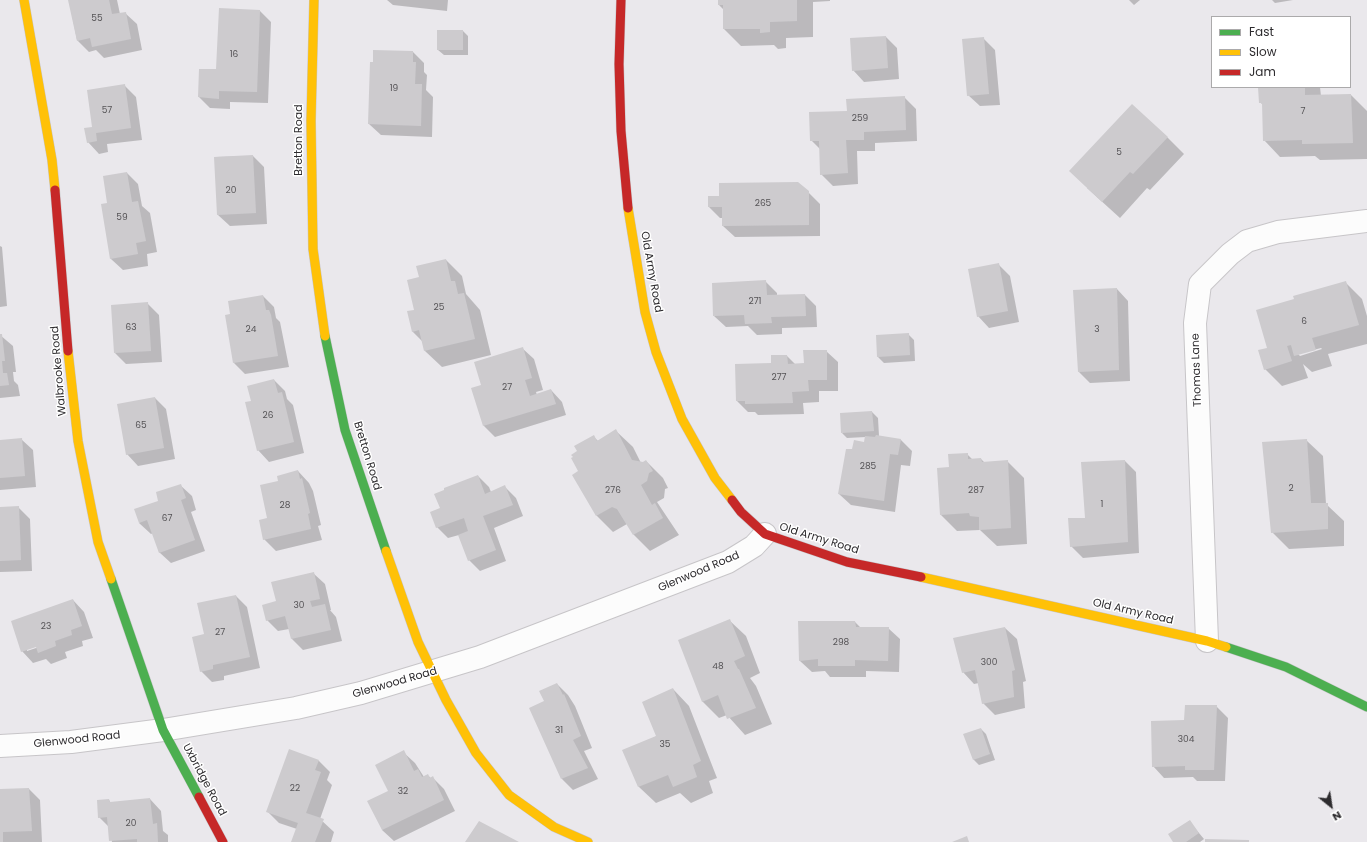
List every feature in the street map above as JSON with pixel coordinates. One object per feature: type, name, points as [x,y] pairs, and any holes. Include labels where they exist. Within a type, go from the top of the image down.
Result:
[{"type":"street","name":"Walbrooke Road","points":[[24,0],[52,160],[71,387],[78,441],[87,491],[98,542],[163,730]]},
{"type":"street","name":"Bretton Road","points":[[314,0],[311,186],[313,249],[321,312],[345,430],[389,563],[418,642],[432,673],[476,753],[509,794],[528,810],[554,827],[588,842]]},
{"type":"street","name":"Old Army Road","points":[[621,0],[619,64],[626,184],[637,271],[656,352],[682,419],[715,478],[741,512],[765,534],[799,547],[847,562],[969,586],[1207,641],[1286,667],[1367,707]]},
{"type":"street","name":"Thomas Lane","points":[[1207,641],[1195,323],[1200,284],[1230,254],[1247,241],[1278,232],[1367,221]]},
{"type":"street","name":"Glenwood Road","points":[[0,746],[71,742],[163,730],[296,708],[361,693],[432,673],[521,642],[728,562],[754,546],[765,534]]},
{"type":"street","name":"Uxbridge Road","points":[[163,730],[223,842]]},
{"type":"building","points":[[68,0],[109,0],[112,14],[126,12],[131,39],[92,47],[90,38],[77,41]]},
{"type":"building","points":[[718,0],[797,0],[797,21],[770,22],[770,32],[760,33],[760,29],[723,29],[723,5],[718,5]]},
{"type":"building","points":[[219,8],[260,10],[257,92],[219,91],[219,99],[198,97],[199,69],[216,69]]},
{"type":"building","points":[[437,30],[463,30],[463,50],[437,50]]},
{"type":"building","points":[[886,36],[888,68],[852,71],[850,38]]},
{"type":"building","points":[[984,37],[989,94],[967,96],[962,39]]},
{"type":"building","points":[[373,50],[413,51],[413,62],[416,62],[415,84],[422,84],[421,126],[368,124],[370,62],[373,62]]},
{"type":"building","points":[[125,84],[131,128],[96,133],[97,141],[87,143],[84,128],[92,127],[87,90]]},
{"type":"building","points":[[1258,88],[1305,88],[1305,95],[1351,94],[1353,143],[1302,144],[1302,140],[1263,141],[1262,103],[1259,103]]},
{"type":"building","points":[[905,96],[906,130],[864,132],[864,140],[846,140],[848,173],[820,175],[819,141],[810,141],[809,112],[847,111],[846,99]]},
{"type":"building","points":[[1132,104],[1168,137],[1133,174],[1130,172],[1102,202],[1069,171]]},
{"type":"building","points":[[253,155],[256,213],[217,215],[214,157]]},
{"type":"building","points":[[127,172],[132,202],[138,201],[146,241],[136,243],[138,254],[110,259],[101,204],[107,203],[103,176]]},
{"type":"building","points":[[798,182],[809,191],[809,225],[722,226],[722,207],[708,207],[708,196],[719,196],[719,183]]},
{"type":"building","points":[[446,259],[451,281],[455,281],[458,294],[464,293],[475,339],[424,351],[419,330],[412,332],[407,311],[414,310],[407,280],[419,277],[416,266]]},
{"type":"building","points":[[999,263],[1008,311],[977,317],[968,269]]},
{"type":"building","points":[[766,280],[767,295],[805,294],[806,316],[771,317],[772,323],[745,324],[744,315],[713,316],[712,283]]},
{"type":"building","points":[[1346,281],[1359,325],[1312,338],[1316,350],[1294,356],[1291,345],[1287,346],[1292,361],[1264,370],[1258,350],[1267,348],[1256,310],[1294,299],[1293,296]]},
{"type":"building","points":[[1117,288],[1119,370],[1078,372],[1073,290]]},
{"type":"building","points":[[263,295],[266,310],[269,310],[271,315],[278,356],[233,363],[225,315],[230,314],[228,301]]},
{"type":"building","points":[[148,302],[151,351],[114,353],[111,305]]},
{"type":"building","points":[[909,333],[910,355],[877,357],[876,335]]},
{"type":"building","points":[[0,334],[2,334],[5,361],[2,361],[3,373],[7,373],[9,385],[0,386]]},
{"type":"building","points":[[523,347],[532,378],[525,380],[530,396],[551,389],[556,404],[483,426],[471,388],[481,385],[474,362]]},
{"type":"building","points":[[803,350],[827,350],[827,380],[808,380],[809,391],[792,392],[793,403],[745,404],[745,401],[736,401],[735,364],[771,363],[771,355],[787,355],[788,364],[804,363]]},
{"type":"building","points":[[274,379],[278,393],[282,392],[294,442],[257,451],[245,402],[251,401],[247,386]]},
{"type":"building","points":[[155,397],[164,448],[126,455],[117,404]]},
{"type":"building","points":[[872,411],[874,431],[841,433],[840,413]]},
{"type":"building","points":[[616,429],[632,460],[643,462],[646,460],[653,471],[649,473],[647,481],[641,485],[652,505],[655,503],[663,518],[633,535],[617,509],[612,507],[596,516],[572,475],[578,471],[571,458],[573,457],[571,455],[577,451],[574,446],[594,435],[597,441]]},
{"type":"building","points":[[876,435],[901,439],[898,455],[890,454],[884,501],[838,494],[846,449],[852,449],[854,440],[864,442],[865,436],[875,437]]},
{"type":"building","points":[[22,438],[25,476],[0,478],[0,440]]},
{"type":"building","points":[[1307,439],[1311,503],[1328,503],[1328,529],[1271,533],[1262,442]]},
{"type":"building","points":[[968,453],[968,459],[981,458],[982,462],[1008,460],[1011,528],[979,530],[979,517],[970,516],[969,513],[940,515],[937,468],[949,467],[948,454]]},
{"type":"building","points":[[1125,460],[1128,542],[1070,547],[1068,518],[1085,518],[1081,462]]},
{"type":"building","points":[[298,470],[300,479],[302,478],[310,513],[308,514],[311,529],[263,540],[259,520],[267,518],[260,485],[278,481],[277,476]]},
{"type":"building","points":[[478,475],[485,494],[505,485],[513,505],[483,516],[496,550],[468,561],[458,535],[468,531],[464,518],[436,528],[430,512],[440,508],[434,494],[444,490],[444,488]]},
{"type":"building","points":[[181,484],[186,498],[181,500],[195,540],[159,553],[147,520],[139,523],[134,509],[158,501],[156,492]]},
{"type":"building","points":[[19,506],[21,560],[0,561],[0,507]]},
{"type":"building","points":[[314,572],[320,599],[310,601],[312,607],[325,604],[331,630],[291,639],[285,616],[266,621],[262,605],[276,601],[271,582]]},
{"type":"building","points":[[236,595],[250,657],[213,665],[213,669],[200,672],[192,637],[204,634],[197,603]]},
{"type":"building","points":[[73,599],[82,626],[71,630],[72,635],[55,641],[56,646],[38,653],[36,647],[21,652],[11,621]]},
{"type":"building","points":[[730,619],[745,656],[734,661],[756,708],[727,719],[718,695],[702,702],[678,640]]},
{"type":"building","points":[[798,621],[855,621],[856,627],[889,627],[888,661],[855,660],[855,666],[818,666],[818,659],[799,661]]},
{"type":"building","points":[[1005,627],[1015,670],[1012,671],[1014,697],[982,704],[975,670],[962,673],[953,638]]},
{"type":"building","points":[[557,683],[563,695],[564,694],[581,736],[573,740],[588,768],[561,779],[529,708],[544,701],[539,691]]},
{"type":"building","points":[[673,688],[701,761],[693,765],[697,777],[673,787],[668,775],[638,787],[622,750],[656,736],[642,702]]},
{"type":"building","points":[[1185,705],[1217,705],[1214,770],[1185,770],[1185,766],[1152,767],[1151,721],[1184,720]]},
{"type":"building","points":[[981,728],[990,754],[973,760],[963,734]]},
{"type":"building","points":[[289,749],[319,760],[315,770],[321,772],[306,813],[324,819],[315,842],[291,842],[298,823],[266,812]]},
{"type":"building","points":[[404,750],[414,771],[418,769],[422,777],[428,774],[430,778],[433,776],[444,800],[382,830],[367,801],[388,791],[375,765]]},
{"type":"building","points":[[29,788],[32,831],[3,832],[3,842],[0,842],[0,789]]},
{"type":"building","points":[[150,798],[153,824],[157,823],[158,842],[137,842],[137,839],[109,841],[107,817],[98,818],[97,800],[109,799],[110,802]]},
{"type":"building","points":[[1190,820],[1199,833],[1186,842],[1173,842],[1168,834]]},
{"type":"building","points":[[479,821],[519,842],[465,842]]},
{"type":"building","points":[[967,836],[969,842],[952,842]]},
{"type":"building","points":[[1205,839],[1249,840],[1249,842],[1205,842]]},
{"type":"traffic: fast","points":[[325,336],[345,430],[386,551]]},
{"type":"traffic: fast","points":[[111,579],[163,730],[199,797]]},
{"type":"traffic: fast","points":[[1226,647],[1286,667],[1367,707]]},
{"type":"traffic: slow","points":[[24,0],[52,160],[55,190]]},
{"type":"traffic: slow","points":[[314,0],[311,121],[313,249],[325,336]]},
{"type":"traffic: slow","points":[[628,208],[645,312],[656,352],[682,419],[715,478],[732,500]]},
{"type":"traffic: slow","points":[[68,351],[78,441],[98,542],[111,579]]},
{"type":"traffic: slow","points":[[386,551],[418,642],[446,700],[476,753],[509,795],[554,827],[588,842]]},
{"type":"traffic: slow","points":[[921,577],[1207,641],[1226,647]]},
{"type":"traffic: jam","points":[[621,0],[619,64],[621,131],[628,208]]},
{"type":"traffic: jam","points":[[55,190],[68,351]]},
{"type":"traffic: jam","points":[[732,500],[741,512],[765,534],[847,562],[921,577]]},
{"type":"traffic: jam","points":[[199,797],[223,842]]}]
